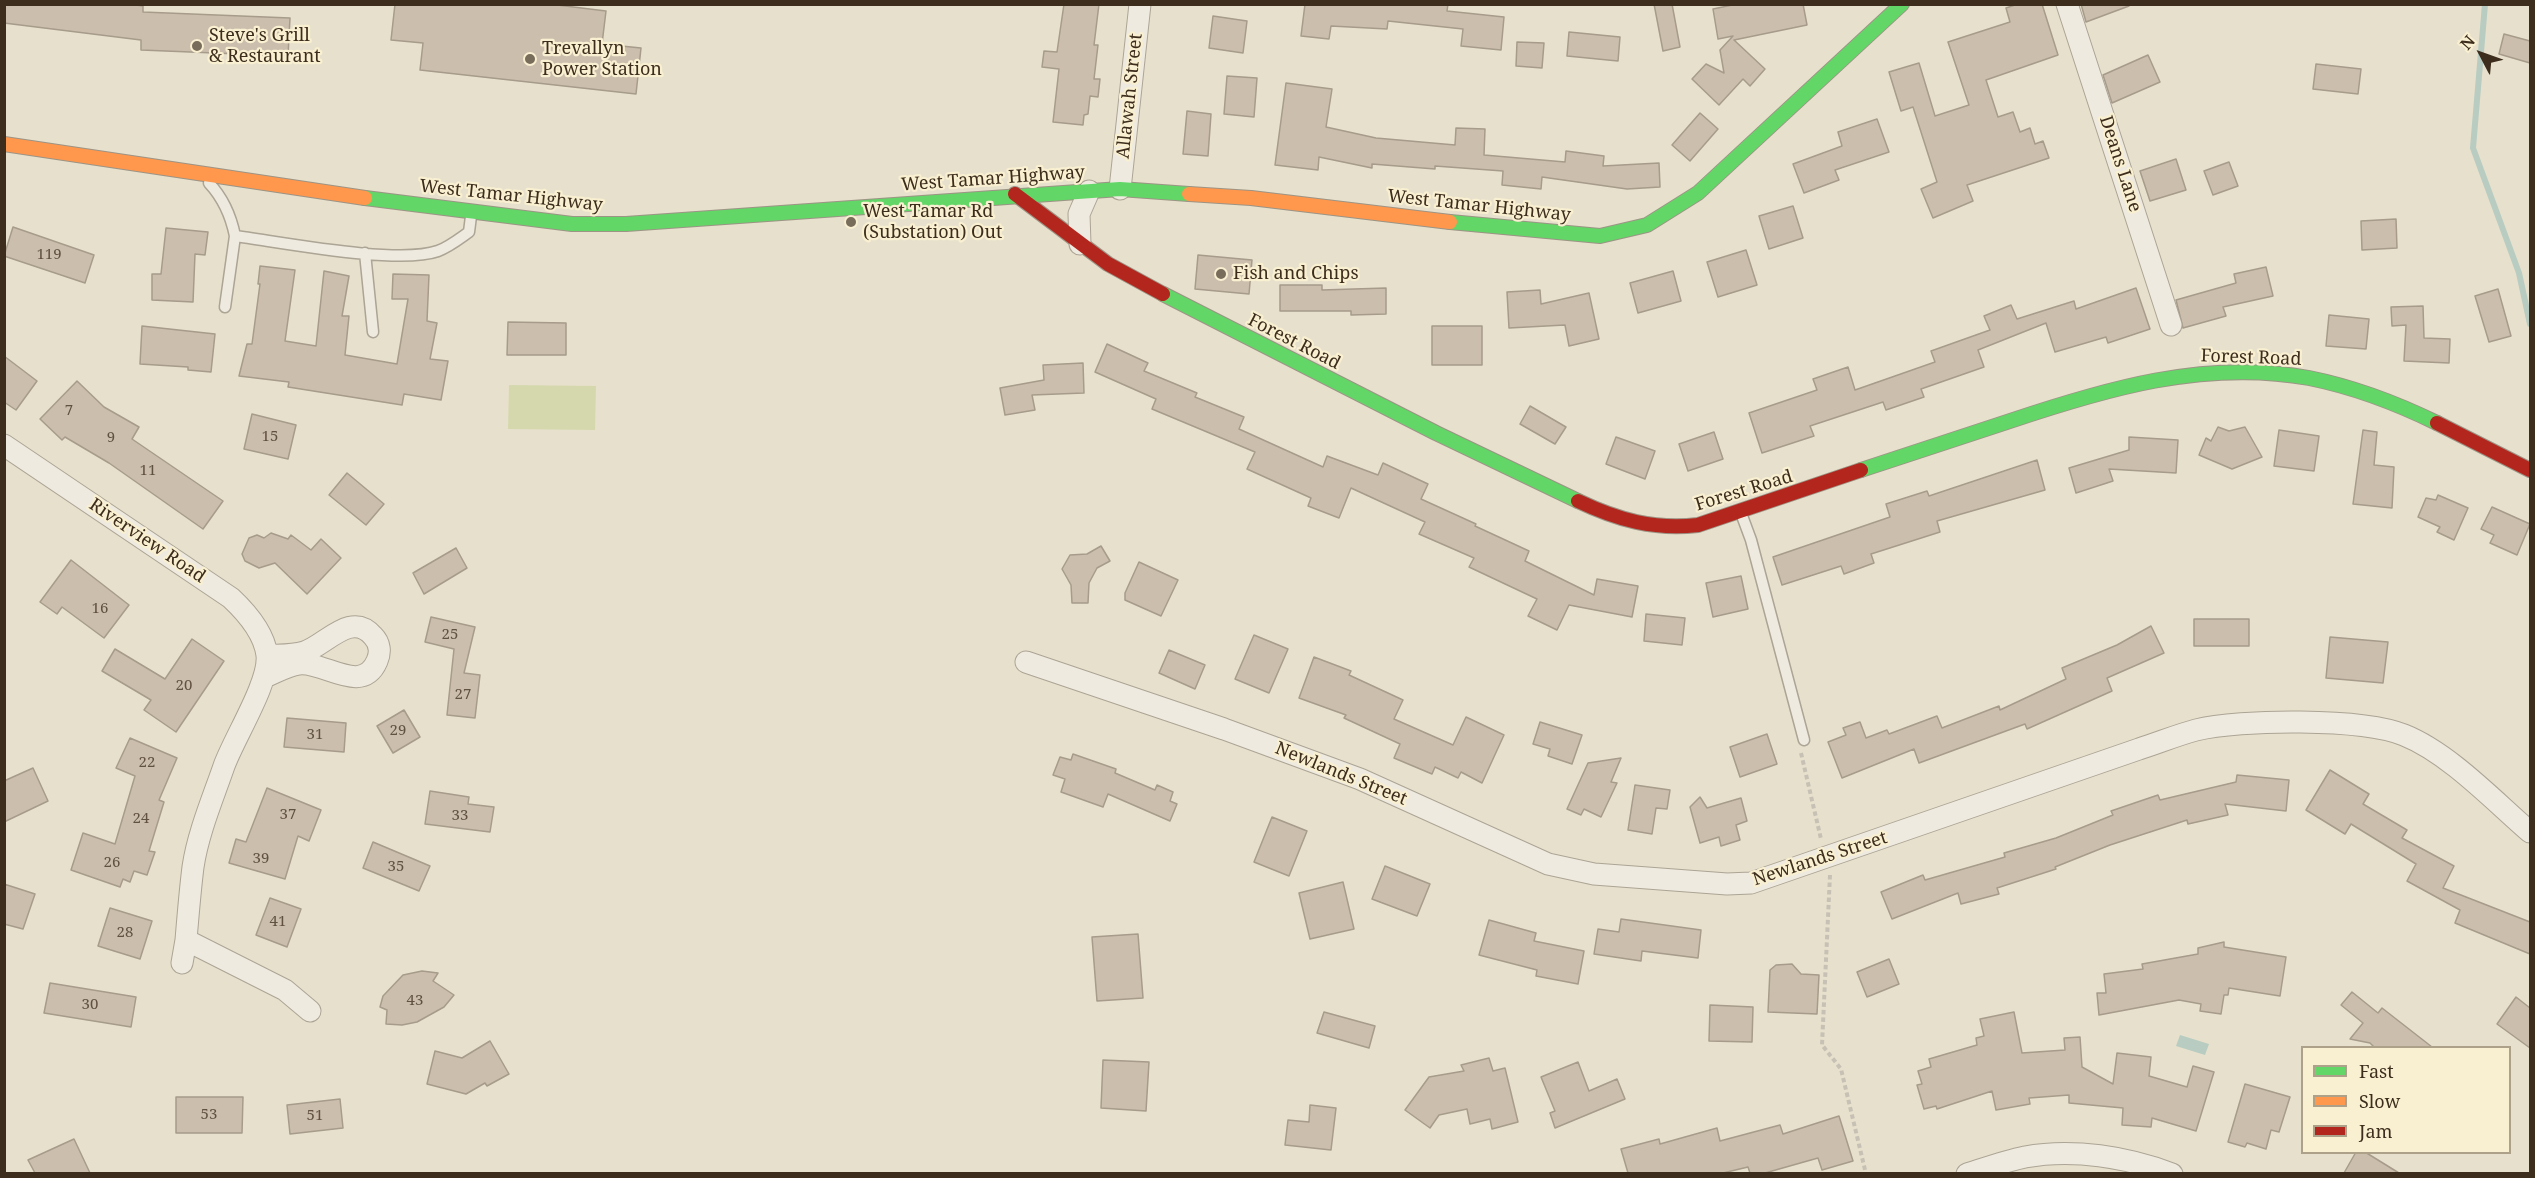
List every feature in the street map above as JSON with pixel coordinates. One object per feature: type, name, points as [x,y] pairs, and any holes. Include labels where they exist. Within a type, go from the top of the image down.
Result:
[{"type":"main road","name":"West Tamar Highway","points":[[4,144],[471,213],[572,224],[626,224],[1015,194],[1120,189],[1251,198],[1600,236],[1647,225],[1698,193],[1902,4]]},
{"type":"main road","name":"Forest Road","points":[[1015,194],[1046,215],[1108,264],[1194,311],[1436,433],[1607,515],[1641,525],[1673,528],[1698,525],[1740,513],[2096,392],[2144,380],[2226,371],[2308,378],[2362,393],[2405,409],[2530,471]]},
{"type":"street","name":"Allawah Street","points":[[1120,189],[1140,4]]},
{"type":"street","name":"Deans Lane","points":[[2067,4],[2171,325]]},
{"type":"street","points":[[1080,243],[1079,214],[1089,191]]},
{"type":"street","name":"Riverview Road","points":[[4,445],[231,598],[248,614],[267,656],[265,677],[225,763],[193,865],[182,963]]},
{"type":"street","points":[[265,677],[299,663],[350,676],[364,676],[374,668],[380,656],[379,645],[372,635],[363,628],[350,627],[305,652],[267,656]]},
{"type":"street","name":"Newlands Street","points":[[1026,662],[1224,729],[1360,779],[1548,864],[1594,874],[1727,884],[1750,883],[1829,866],[2178,736],[2197,730],[2245,723],[2375,727],[2404,735],[2456,770],[2530,832]]},
{"type":"street","points":[[186,940],[285,990],[310,1011]]},
{"type":"street","points":[[1967,1173],[2027,1157],[2084,1155],[2139,1161],[2172,1173]]},
{"type":"lane","points":[[201,173],[219,194],[232,222],[235,236],[225,307]]},
{"type":"lane","points":[[235,236],[365,253],[418,254],[437,252],[469,232],[471,213]]},
{"type":"lane","points":[[365,253],[373,332]]},
{"type":"lane","points":[[1740,513],[1751,540],[1804,740]]},
{"type":"path","points":[[1804,740],[1798,741],[1821,842],[1829,866],[1822,1045],[1841,1069],[1866,1173]]},
{"type":"green space","points":[[509,385],[596,386],[595,430],[508,429]]},
{"type":"shaded area","points":[[2180,1035],[2209,1044],[2205,1055],[2176,1046]]},
{"type":"building","points":[[4,4],[129,4],[143,6],[143,12],[290,18],[288,56],[141,50],[141,40],[4,23]]},
{"type":"building","name":"Trevallyn Power Station","points":[[395,4],[549,4],[606,11],[602,44],[641,48],[636,94],[420,70],[423,43],[391,40]]},
{"type":"building","points":[[1064,4],[1099,4],[1094,45],[1098,45],[1094,79],[1100,79],[1098,97],[1090,96],[1088,114],[1084,115],[1083,125],[1053,122],[1059,69],[1042,67],[1044,51],[1057,52]]},
{"type":"building","points":[[1305,4],[1448,4],[1447,11],[1504,17],[1501,50],[1461,46],[1463,29],[1388,21],[1387,29],[1331,26],[1329,39],[1301,36]]},
{"type":"building","points":[[1654,4],[1672,4],[1680,47],[1663,51]]},
{"type":"building","points":[[1737,4],[1803,4],[1807,25],[1734,40],[1765,69],[1750,86],[1743,79],[1719,105],[1692,79],[1706,64],[1724,73],[1720,50],[1733,36],[1718,39],[1713,9]]},
{"type":"building","points":[[2018,4],[2042,4],[2058,55],[1986,80],[1998,117],[2013,112],[2020,132],[2030,128],[2035,144],[2043,141],[2049,158],[1967,185],[1973,201],[1933,218],[1921,189],[1937,182],[1913,107],[1901,111],[1889,72],[1919,63],[1935,116],[1969,105],[1948,42],[2010,22],[2006,8]]},
{"type":"building","points":[[2081,4],[2129,4],[2129,6],[2086,22]]},
{"type":"building","points":[[1213,16],[1247,21],[1243,53],[1209,48]]},
{"type":"building","points":[[1569,32],[1620,37],[1618,61],[1567,56]]},
{"type":"building","points":[[2504,34],[2530,41],[2530,63],[2499,54]]},
{"type":"building","points":[[1517,42],[1544,43],[1542,68],[1516,66]]},
{"type":"building","points":[[2148,55],[2160,82],[2112,103],[2103,75]]},
{"type":"building","points":[[2316,64],[2361,69],[2358,94],[2313,89]]},
{"type":"building","points":[[1227,76],[1257,78],[1254,117],[1224,114]]},
{"type":"building","points":[[1286,83],[1332,89],[1326,127],[1376,138],[1455,145],[1456,128],[1485,129],[1484,155],[1565,162],[1566,151],[1604,156],[1603,166],[1659,163],[1660,187],[1627,189],[1542,177],[1541,189],[1502,185],[1503,171],[1372,164],[1372,168],[1319,157],[1318,170],[1275,165]]},
{"type":"building","points":[[1187,111],[1211,114],[1208,156],[1183,154]]},
{"type":"building","points":[[1700,113],[1718,129],[1690,161],[1672,145]]},
{"type":"building","points":[[1877,119],[1889,152],[1835,170],[1839,180],[1804,193],[1793,164],[1842,146],[1838,132]]},
{"type":"building","points":[[2176,159],[2186,190],[2150,201],[2140,171]]},
{"type":"building","points":[[2229,162],[2238,186],[2213,195],[2204,171]]},
{"type":"building","points":[[1793,206],[1803,238],[1769,249],[1759,216]]},
{"type":"building","points":[[2396,219],[2397,248],[2362,250],[2361,221]]},
{"type":"building","points":[[13,227],[94,255],[85,283],[4,256]]},
{"type":"building","points":[[166,228],[208,232],[205,255],[195,254],[193,302],[152,300],[152,274],[161,274]]},
{"type":"building","points":[[1746,250],[1757,285],[1718,297],[1707,262]]},
{"type":"building","points":[[1198,255],[1252,260],[1249,294],[1195,289]]},
{"type":"building","points":[[260,266],[295,270],[285,341],[316,346],[324,271],[349,276],[342,316],[349,316],[345,355],[397,364],[408,299],[392,299],[393,274],[429,275],[427,321],[437,323],[430,359],[448,361],[441,400],[404,394],[402,405],[288,387],[289,382],[239,376],[247,344],[252,344],[260,284],[258,284]]},
{"type":"building","points":[[2266,267],[2273,296],[2223,307],[2226,316],[2183,328],[2176,300],[2236,283],[2234,274]]},
{"type":"building","points":[[1673,271],[1681,301],[1638,313],[1630,283]]},
{"type":"building","points":[[1280,285],[1322,285],[1322,290],[1386,288],[1386,314],[1351,315],[1351,311],[1280,311]]},
{"type":"building","points":[[2136,288],[2150,329],[2108,343],[2106,337],[2055,352],[2046,323],[1978,350],[1984,367],[1921,389],[1924,397],[1886,410],[1883,402],[1810,426],[1814,436],[1762,453],[1749,413],[1817,390],[1813,379],[1848,367],[1855,390],[1935,362],[1931,351],[1990,330],[1984,316],[2011,305],[2017,319],[2074,301],[2076,309]]},
{"type":"building","points":[[2498,289],[2511,336],[2489,342],[2475,296]]},
{"type":"building","points":[[1540,290],[1541,304],[1589,293],[1599,339],[1569,346],[1565,325],[1509,328],[1507,292]]},
{"type":"building","points":[[2423,306],[2424,338],[2450,339],[2449,363],[2404,361],[2406,325],[2392,326],[2391,307]]},
{"type":"building","points":[[2329,315],[2369,319],[2366,349],[2326,346]]},
{"type":"building","points":[[508,322],[566,323],[566,355],[507,355]]},
{"type":"building","points":[[142,326],[215,334],[211,372],[188,370],[188,367],[140,364]]},
{"type":"building","points":[[1432,326],[1482,326],[1482,365],[1432,365]]},
{"type":"building","points":[[1107,344],[1148,363],[1144,371],[1197,393],[1195,397],[1244,417],[1239,429],[1323,467],[1327,456],[1378,475],[1383,463],[1428,484],[1421,499],[1529,551],[1525,561],[1594,595],[1597,579],[1638,586],[1632,617],[1569,605],[1557,630],[1528,616],[1537,599],[1469,567],[1474,558],[1419,534],[1425,522],[1351,488],[1339,518],[1308,506],[1311,498],[1247,469],[1255,452],[1152,409],[1156,399],[1095,372]]},
{"type":"building","points":[[4,356],[37,381],[16,410],[4,402]]},
{"type":"building","points":[[1083,363],[1084,393],[1032,395],[1035,410],[1005,415],[1000,388],[1044,380],[1043,365]]},
{"type":"building","points":[[77,381],[104,407],[139,427],[132,439],[223,501],[203,529],[109,463],[65,437],[62,440],[40,419]]},
{"type":"building","points":[[1530,406],[1566,427],[1555,444],[1520,424]]},
{"type":"building","points":[[252,414],[296,425],[288,459],[244,449]]},
{"type":"building","points":[[2218,427],[2229,431],[2245,427],[2262,457],[2232,469],[2199,455],[2206,438],[2211,441]]},
{"type":"building","points":[[2279,430],[2319,436],[2314,471],[2274,466]]},
{"type":"building","points":[[2363,430],[2377,432],[2374,465],[2394,467],[2392,508],[2353,504]]},
{"type":"building","points":[[1714,432],[1723,459],[1688,471],[1679,444]]},
{"type":"building","points":[[1616,437],[1655,451],[1645,479],[1606,464]]},
{"type":"building","points":[[2129,437],[2178,440],[2176,473],[2109,469],[2113,481],[2076,493],[2069,468],[2129,450]]},
{"type":"building","points":[[2037,460],[2045,490],[1937,521],[1940,532],[1871,554],[1874,563],[1844,574],[1841,566],[1782,585],[1773,557],[1890,517],[1886,504],[1927,491],[1929,496]]},
{"type":"building","points":[[347,473],[384,504],[366,525],[329,495]]},
{"type":"building","points":[[2438,495],[2468,508],[2454,540],[2437,532],[2440,527],[2418,517],[2426,498],[2436,500]]},
{"type":"building","points":[[2492,507],[2530,524],[2517,555],[2490,543],[2494,535],[2481,529]]},
{"type":"building","points":[[271,533],[288,539],[291,535],[311,550],[321,539],[341,558],[307,594],[275,563],[259,568],[245,561],[242,554],[249,538],[257,535],[264,538]]},
{"type":"building","points":[[1101,546],[1110,561],[1097,568],[1089,583],[1088,603],[1072,603],[1071,585],[1062,569],[1070,555],[1087,554]]},
{"type":"building","points":[[456,548],[467,568],[424,594],[413,573]]},
{"type":"building","points":[[71,560],[129,605],[104,638],[62,607],[57,614],[40,602]]},
{"type":"building","points":[[1139,562],[1178,580],[1161,616],[1125,600],[1125,593]]},
{"type":"building","points":[[1741,576],[1748,609],[1713,617],[1706,583]]},
{"type":"building","points":[[1646,614],[1685,618],[1682,645],[1644,641]]},
{"type":"building","points":[[431,617],[475,627],[464,673],[480,675],[475,718],[447,715],[454,649],[425,642]]},
{"type":"building","points":[[2194,619],[2249,619],[2249,646],[2194,646]]},
{"type":"building","points":[[2151,626],[2164,653],[2107,678],[2112,691],[2027,729],[2025,724],[1919,763],[1914,749],[1842,778],[1828,742],[1846,735],[1843,728],[1860,722],[1866,738],[1887,730],[1889,734],[1937,716],[1942,728],[1999,706],[2000,710],[2066,679],[2062,668],[2117,645]]},
{"type":"building","points":[[1254,635],[1288,649],[1269,693],[1235,679]]},
{"type":"building","points":[[2330,637],[2388,642],[2383,683],[2326,678]]},
{"type":"building","points":[[192,639],[224,661],[176,732],[144,710],[151,700],[102,671],[115,649],[165,679]]},
{"type":"building","points":[[1169,650],[1205,665],[1195,689],[1159,673]]},
{"type":"building","points":[[1314,657],[1351,671],[1349,675],[1403,700],[1394,719],[1453,745],[1466,717],[1504,735],[1482,783],[1461,772],[1458,778],[1435,767],[1432,774],[1394,758],[1400,744],[1344,718],[1346,715],[1299,698]]},
{"type":"building","points":[[404,710],[420,737],[393,753],[377,726]]},
{"type":"building","points":[[287,718],[346,723],[344,752],[284,747]]},
{"type":"building","points":[[1540,722],[1582,735],[1572,764],[1548,756],[1550,749],[1533,744]]},
{"type":"building","points":[[1767,734],[1777,764],[1740,777],[1730,747]]},
{"type":"building","points":[[130,738],[177,758],[159,800],[164,802],[149,851],[155,852],[147,875],[134,871],[130,882],[123,879],[120,887],[71,870],[83,833],[115,844],[135,776],[116,768]]},
{"type":"building","points":[[1073,754],[1116,769],[1115,773],[1155,790],[1157,785],[1173,792],[1170,801],[1177,804],[1170,821],[1108,794],[1103,807],[1061,792],[1065,779],[1053,775],[1060,757],[1071,760]]},
{"type":"building","points":[[1621,758],[1611,782],[1617,783],[1601,817],[1584,809],[1581,815],[1567,809],[1588,763]]},
{"type":"building","points":[[33,768],[48,801],[4,822],[4,781]]},
{"type":"building","points":[[2330,770],[2369,794],[2363,804],[2407,830],[2402,838],[2454,866],[2443,888],[2530,922],[2530,954],[2455,923],[2460,910],[2407,881],[2416,864],[2351,824],[2345,834],[2306,810]]},
{"type":"building","points":[[2237,775],[2289,780],[2286,811],[2225,804],[2228,815],[2188,824],[2187,820],[2110,845],[2055,867],[2056,869],[1997,888],[1999,894],[1961,904],[1958,893],[1892,919],[1881,892],[1923,875],[1925,880],[2005,857],[2004,853],[2056,838],[2113,815],[2111,811],[2158,795],[2160,800],[2236,782]]},
{"type":"building","points":[[1635,785],[1670,790],[1667,809],[1656,808],[1652,834],[1628,830]]},
{"type":"building","points":[[267,788],[321,810],[309,841],[298,836],[285,879],[229,863],[236,839],[246,842]]},
{"type":"building","points":[[430,791],[469,797],[468,804],[494,807],[490,832],[425,824]]},
{"type":"building","points":[[1700,797],[1707,808],[1741,798],[1747,821],[1736,825],[1740,840],[1721,846],[1719,837],[1700,843],[1690,807]]},
{"type":"building","points":[[1272,817],[1307,831],[1289,876],[1254,862]]},
{"type":"building","points":[[373,842],[430,866],[419,891],[363,868]]},
{"type":"building","points":[[1385,866],[1430,884],[1417,916],[1372,899]]},
{"type":"building","points":[[1343,882],[1354,929],[1310,939],[1299,893]]},
{"type":"building","points":[[4,884],[35,894],[23,929],[4,924]]},
{"type":"building","points":[[270,898],[301,909],[287,947],[256,935]]},
{"type":"building","points":[[110,908],[152,921],[140,959],[98,946]]},
{"type":"building","points":[[1621,919],[1701,930],[1698,958],[1642,951],[1641,961],[1594,954],[1598,929],[1619,932]]},
{"type":"building","points":[[1489,920],[1536,933],[1534,941],[1584,951],[1578,984],[1536,976],[1537,970],[1479,955]]},
{"type":"building","points":[[1138,934],[1143,998],[1097,1001],[1092,937]]},
{"type":"building","points":[[2224,942],[2224,947],[2286,957],[2280,996],[2229,988],[2228,995],[2224,995],[2221,1014],[2200,1011],[2201,1004],[2179,1000],[2099,1015],[2097,993],[2106,993],[2104,974],[2143,969],[2142,964],[2198,954],[2198,948]]},
{"type":"building","points":[[1889,959],[1899,984],[1867,997],[1857,972]]},
{"type":"building","points":[[1792,964],[1801,974],[1819,975],[1817,1014],[1768,1012],[1770,970],[1776,965]]},
{"type":"building","points":[[422,971],[438,973],[433,981],[454,995],[444,1007],[417,1022],[402,1025],[386,1024],[387,1010],[380,1007],[383,996],[403,975]]},
{"type":"building","points":[[50,983],[136,997],[131,1027],[44,1013]]},
{"type":"building","points":[[2352,992],[2378,1013],[2382,1008],[2431,1046],[2373,1046],[2370,1043],[2350,1039],[2363,1023],[2341,1005]]},
{"type":"building","points":[[2516,997],[2530,1008],[2530,1048],[2497,1024]]},
{"type":"building","points":[[1710,1005],[1753,1007],[1752,1042],[1709,1041]]},
{"type":"building","points":[[1324,1012],[1375,1026],[1369,1048],[1317,1033]]},
{"type":"building","points":[[2014,1012],[2022,1053],[2065,1050],[2064,1038],[2080,1037],[2082,1067],[2113,1084],[2117,1053],[2151,1057],[2149,1076],[2187,1087],[2193,1066],[2214,1072],[2196,1131],[2152,1118],[2151,1127],[2122,1125],[2123,1108],[2069,1103],[2069,1095],[2029,1098],[2030,1104],[1996,1110],[1992,1091],[1937,1109],[1936,1106],[1924,1109],[1917,1085],[1922,1084],[1918,1071],[1931,1067],[1929,1059],[1977,1045],[1976,1038],[1984,1036],[1980,1019]]},
{"type":"building","points":[[490,1041],[509,1074],[487,1086],[485,1083],[466,1094],[427,1084],[435,1051],[462,1058]]},
{"type":"building","points":[[1489,1058],[1493,1071],[1505,1068],[1518,1122],[1492,1129],[1490,1119],[1470,1124],[1467,1109],[1439,1115],[1430,1128],[1405,1110],[1429,1077],[1464,1071],[1461,1065]]},
{"type":"building","points":[[1103,1060],[1149,1062],[1146,1111],[1101,1108]]},
{"type":"building","points":[[1578,1062],[1589,1091],[1617,1079],[1625,1099],[1555,1128],[1550,1113],[1555,1111],[1541,1077]]},
{"type":"building","points":[[2245,1084],[2290,1097],[2279,1132],[2271,1130],[2266,1149],[2247,1143],[2245,1147],[2228,1142]]},
{"type":"building","points":[[176,1097],[243,1097],[242,1133],[176,1133]]},
{"type":"building","points":[[340,1099],[343,1128],[290,1134],[287,1105]]},
{"type":"building","points":[[1310,1105],[1336,1108],[1331,1150],[1285,1145],[1288,1120],[1309,1122]]},
{"type":"building","points":[[1839,1116],[1853,1161],[1822,1170],[1818,1158],[1765,1173],[1750,1173],[1748,1167],[1723,1173],[1628,1173],[1621,1149],[1659,1139],[1660,1144],[1717,1128],[1720,1141],[1780,1125],[1783,1134]]},
{"type":"building","points":[[74,1139],[90,1173],[35,1173],[28,1160]]},
{"type":"building","points":[[2355,1154],[2368,1154],[2399,1173],[2344,1173]]},
{"type":"waterway","points":[[2485,4],[2473,148],[2519,273],[2530,324]]},
{"type":"traffic: fast","points":[[1450,222],[1600,236],[1647,225],[1698,193],[1902,4]]},
{"type":"traffic: fast","points":[[365,198],[572,224],[626,224],[1120,189],[1189,194]]},
{"type":"traffic: fast","points":[[1163,294],[1436,433],[1578,501]]},
{"type":"traffic: fast","points":[[1861,470],[2081,399],[2156,380],[2194,375],[2232,372],[2270,373],[2309,378],[2374,396],[2437,423]]},
{"type":"traffic: slow","points":[[4,144],[365,198]]},
{"type":"traffic: slow","points":[[1189,194],[1251,198],[1450,222]]},
{"type":"traffic: jam","points":[[1015,194],[1108,264],[1163,294]]},
{"type":"traffic: jam","points":[[2437,423],[2530,470]]},
{"type":"traffic: jam","points":[[1578,501],[1636,522],[1666,526],[1698,525],[1861,470]]},
{"type":"place","name":"Steve's Grill & Restaurant","points":[[197,46]]},
{"type":"place","name":"Trevallyn Power Station","points":[[530,59]]},
{"type":"place","name":"West Tamar Rd (Substation) Out","points":[[851,222]]},
{"type":"place","name":"Fish and Chips","points":[[1221,274]]}]
